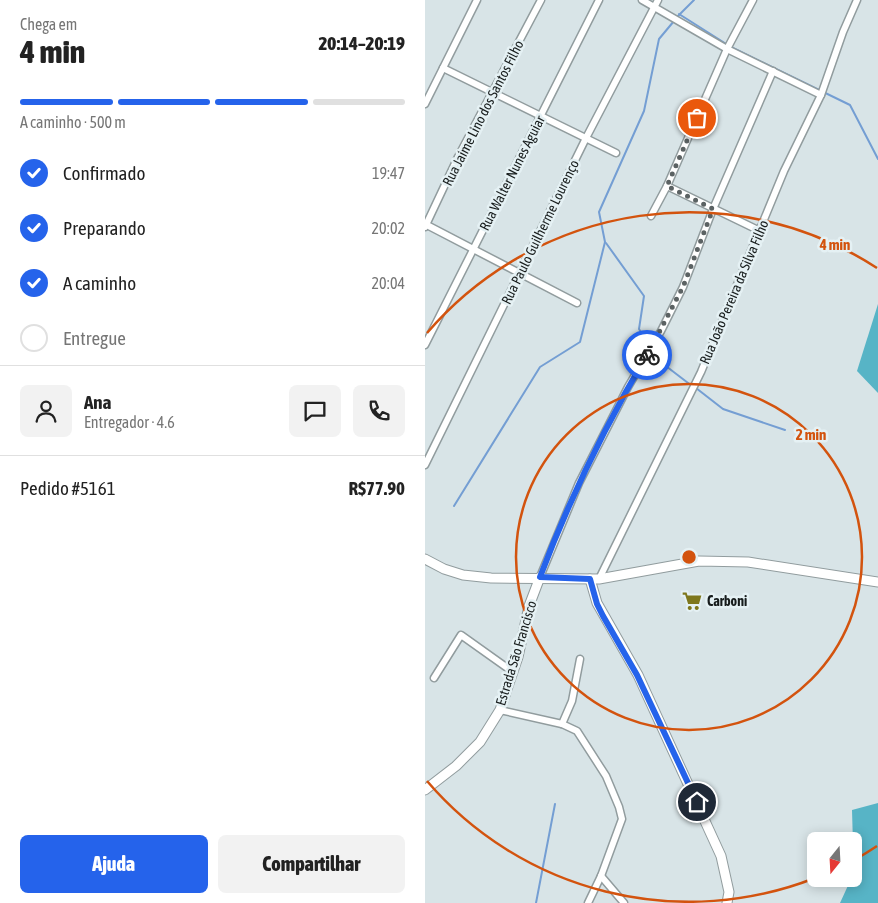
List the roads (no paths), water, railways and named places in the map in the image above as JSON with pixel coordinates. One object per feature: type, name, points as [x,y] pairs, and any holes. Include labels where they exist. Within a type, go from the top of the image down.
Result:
[{"type":"main road","points":[[425,559],[443,570],[463,575],[491,578],[594,579],[699,562],[748,562],[878,582]]},
{"type":"main road","name":"Estrada São Francisco","points":[[425,790],[456,766],[480,742],[500,710],[518,657],[529,606],[540,577]]},
{"type":"main road","points":[[594,579],[597,604],[637,675],[721,856],[729,892],[727,903]]},
{"type":"street","points":[[425,104],[477,0]]},
{"type":"street","name":"Rua Jaime Lino dos Santos Filho","points":[[425,225],[458,157],[541,0]]},
{"type":"street","name":"Rua Walter Nunes Aguiar","points":[[425,345],[599,0]]},
{"type":"street","points":[[642,0],[656,3],[727,49],[821,95]]},
{"type":"street","points":[[651,216],[667,186],[727,49],[753,0]]},
{"type":"street","name":"Rua João Pereira da Silva Filho","points":[[594,579],[623,527],[701,372],[784,170],[821,95],[843,32],[857,0]]},
{"type":"street","name":"Rua Paulo Guilherme Lourenço","points":[[425,465],[586,138],[656,3]]},
{"type":"street","points":[[443,68],[617,153]]},
{"type":"street","points":[[540,577],[579,484],[628,387],[652,347],[683,287],[713,209],[773,71]]},
{"type":"street","points":[[667,186],[760,231]]},
{"type":"street","points":[[425,225],[577,303]]},
{"type":"street","points":[[434,678],[461,635],[513,672]]},
{"type":"street","points":[[562,724],[572,701],[580,659]]},
{"type":"street","points":[[500,710],[562,724],[577,732],[606,776],[623,819],[601,876],[588,903]]},
{"type":"street","points":[[601,876],[624,903]]},
{"type":"waterway","points":[[677,17],[694,0]]},
{"type":"waterway","points":[[679,14],[731,47],[850,105],[878,159]]},
{"type":"waterway","points":[[454,506],[540,367],[580,342],[605,242],[599,212],[644,111],[659,39],[674,21]]},
{"type":"waterway","points":[[606,243],[644,296],[639,329],[650,347]]},
{"type":"waterway","points":[[653,351],[658,360],[692,386]]},
{"type":"waterway","points":[[696,388],[723,409],[785,430]]},
{"type":"waterway","points":[[536,903],[555,804]]},
{"type":"place","name":"Carboni","points":[[692,601]]}]
